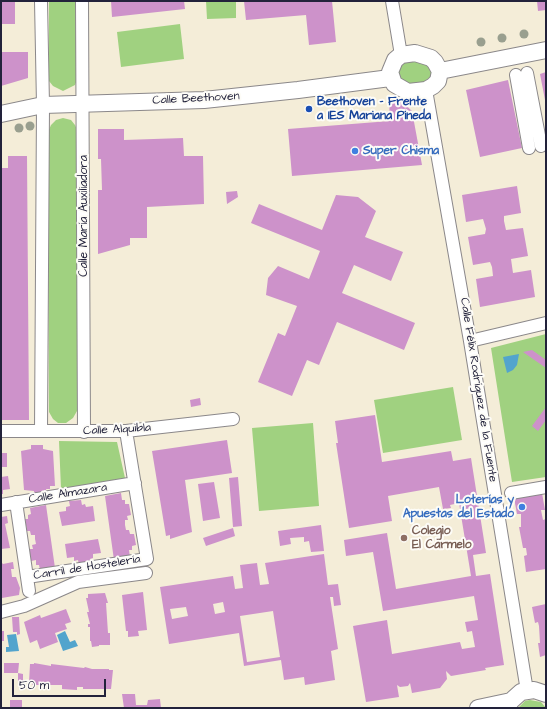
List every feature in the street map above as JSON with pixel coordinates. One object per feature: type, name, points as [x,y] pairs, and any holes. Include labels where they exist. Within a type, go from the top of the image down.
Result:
[{"type":"main road","points":[[440,71],[546,50]]},
{"type":"main road","points":[[415,53],[431,58],[436,62],[440,71],[438,81],[426,90],[408,92],[394,84],[390,78],[390,72],[395,60],[401,55],[415,53]]},
{"type":"main road","name":"Calle Beethoven","points":[[1,114],[43,105],[204,100],[390,78]]},
{"type":"main road","points":[[478,708],[509,704],[521,692],[534,690],[546,694]]},
{"type":"street","points":[[41,1],[43,105],[41,432]]},
{"type":"street","name":"Calle María Auxiliadora","points":[[82,1],[84,432]]},
{"type":"street","points":[[392,1],[401,55]]},
{"type":"street","points":[[529,148],[521,74],[541,146]]},
{"type":"street","name":"Calle Félix Rodríguez de la Fuente","points":[[426,90],[470,341],[527,691]]},
{"type":"street","points":[[470,341],[546,323]]},
{"type":"street","name":"Calle Alquibla","points":[[1,431],[126,431],[233,419]]},
{"type":"street","points":[[126,431],[135,484]]},
{"type":"street","name":"Calle Almazara","points":[[1,505],[135,484]]},
{"type":"street","name":"Carril de Hostelería","points":[[27,577],[147,559],[135,484]]},
{"type":"street","points":[[511,493],[546,487]]},
{"type":"street","points":[[16,502],[29,591]]},
{"type":"street","name":"Carril de Hostelería","points":[[1,612],[24,606],[78,582],[146,573]]},
{"type":"green space","points":[[49,1],[75,1],[77,80],[75,85],[63,91],[53,86],[49,81]]},
{"type":"green space","points":[[206,1],[236,1],[236,18],[207,19]]},
{"type":"green space","points":[[180,24],[184,59],[121,67],[117,32]]},
{"type":"green space","points":[[409,60],[424,62],[433,71],[432,76],[422,83],[415,84],[402,80],[398,75],[397,69]]},
{"type":"green space","points":[[63,118],[71,120],[78,132],[77,411],[73,418],[66,423],[58,423],[53,419],[49,412],[48,132],[51,125],[56,120]]},
{"type":"green space","points":[[546,334],[546,477],[512,482],[491,348]]},
{"type":"green space","points":[[453,387],[462,440],[383,453],[374,400]]},
{"type":"green space","points":[[313,423],[319,506],[259,511],[252,428]]},
{"type":"green space","points":[[59,441],[117,442],[125,478],[61,489]]},
{"type":"green space","points":[[530,700],[541,702],[546,708],[518,708],[525,701]]},
{"type":"water","points":[[519,354],[517,365],[513,370],[507,373],[503,357]]},
{"type":"water","points":[[65,631],[70,642],[75,640],[78,646],[63,651],[57,635]]},
{"type":"water","points":[[16,634],[19,651],[6,652],[6,647],[9,647],[7,635]]},
{"type":"building","points":[[1,1],[15,1],[15,24],[1,24]]},
{"type":"building","points":[[111,1],[184,1],[185,9],[112,17]]},
{"type":"building","points":[[244,1],[332,1],[336,42],[309,45],[306,15],[246,20]]},
{"type":"building","points":[[537,1],[546,1],[546,10],[538,11]]},
{"type":"building","points":[[1,52],[28,52],[28,78],[1,86]]},
{"type":"building","points":[[546,72],[546,100],[545,100],[540,74]]},
{"type":"building","points":[[508,80],[522,148],[480,157],[466,90]]},
{"type":"building","name":"Super Chisma","points":[[389,100],[402,102],[412,111],[422,165],[292,176],[288,129],[390,121]]},
{"type":"building","points":[[98,129],[124,129],[124,140],[183,138],[184,156],[203,156],[204,204],[147,207],[147,238],[130,238],[130,245],[98,254],[98,190],[102,190],[101,159],[98,159]]},
{"type":"building","points":[[8,156],[27,156],[29,420],[1,420],[1,168],[8,168]]},
{"type":"building","points":[[517,186],[521,213],[504,216],[504,221],[506,230],[523,228],[528,256],[511,259],[513,273],[531,270],[535,297],[480,307],[476,279],[493,276],[492,267],[490,262],[473,265],[468,237],[485,234],[486,229],[483,219],[466,222],[462,195]]},
{"type":"building","points":[[237,191],[238,197],[227,204],[226,192]]},
{"type":"building","points":[[336,195],[358,197],[376,211],[365,237],[403,252],[391,281],[354,265],[342,293],[415,323],[404,350],[337,322],[319,365],[307,360],[292,396],[258,382],[278,333],[285,336],[297,306],[266,295],[268,278],[278,266],[309,279],[320,251],[251,223],[259,204],[322,230]]},
{"type":"building","points":[[532,350],[546,360],[546,368],[523,352]]},
{"type":"building","points":[[200,398],[201,405],[191,407],[190,400]]},
{"type":"building","points":[[546,407],[546,420],[538,431],[532,426]]},
{"type":"building","points":[[375,415],[382,462],[451,451],[453,461],[471,458],[486,553],[473,555],[476,576],[490,574],[504,665],[485,668],[486,670],[451,676],[446,671],[447,679],[440,688],[412,693],[410,683],[408,686],[400,687],[397,685],[399,697],[366,702],[353,626],[387,620],[392,654],[460,642],[462,649],[475,647],[472,631],[467,632],[465,622],[478,620],[474,596],[383,611],[373,552],[346,556],[344,540],[387,533],[396,589],[471,576],[459,503],[450,505],[451,508],[443,509],[439,487],[388,496],[392,521],[349,528],[336,443],[338,443],[335,421]]},
{"type":"building","points":[[227,440],[232,473],[185,480],[192,532],[170,539],[170,535],[166,536],[152,451]]},
{"type":"building","points":[[31,445],[43,445],[43,449],[53,451],[55,486],[50,486],[50,489],[46,489],[47,492],[34,494],[34,491],[24,490],[21,451],[31,449]]},
{"type":"building","points":[[1,453],[7,453],[7,467],[1,467]]},
{"type":"building","points":[[8,476],[10,489],[3,490],[3,494],[1,494],[1,477]]},
{"type":"building","points":[[238,477],[242,526],[233,527],[229,478]]},
{"type":"building","points":[[214,482],[220,518],[203,521],[198,484]]},
{"type":"building","points":[[121,493],[122,500],[125,500],[125,504],[129,504],[131,515],[127,516],[128,520],[125,520],[126,530],[129,530],[130,534],[134,534],[136,545],[132,546],[132,550],[129,550],[130,557],[114,560],[105,496]]},
{"type":"building","points":[[542,493],[545,510],[541,510],[543,520],[546,519],[546,569],[526,572],[524,556],[527,555],[526,548],[523,548],[519,527],[521,527],[521,514],[517,514],[514,498]]},
{"type":"building","points":[[81,500],[82,505],[85,504],[86,507],[93,506],[95,521],[62,526],[59,512],[66,511],[66,507],[70,506],[69,501]]},
{"type":"building","points":[[46,505],[55,568],[40,570],[39,565],[36,565],[36,560],[31,561],[29,549],[33,549],[32,545],[36,544],[35,535],[31,535],[30,531],[27,531],[25,519],[28,519],[28,515],[31,514],[30,508]]},
{"type":"building","points":[[7,516],[8,523],[5,524],[10,548],[1,549],[1,517]]},
{"type":"building","points":[[321,525],[324,551],[311,552],[309,541],[304,542],[304,537],[290,538],[291,544],[280,546],[278,531]]},
{"type":"building","points":[[233,528],[235,536],[206,546],[203,538]]},
{"type":"building","points":[[98,539],[101,553],[93,554],[93,558],[90,559],[91,563],[79,565],[78,560],[74,561],[74,557],[67,558],[65,544]]},
{"type":"building","points":[[324,554],[328,585],[338,584],[341,605],[334,606],[333,597],[330,597],[338,649],[331,651],[335,680],[305,685],[304,677],[284,680],[281,660],[244,666],[239,633],[169,644],[160,587],[233,576],[235,589],[243,588],[240,565],[257,563],[260,585],[269,584],[265,563]],"holes":[[[223,602],[225,612],[215,614],[213,604]],[[186,607],[188,616],[172,619],[170,609]],[[273,611],[280,657],[247,662],[240,616]]]},
{"type":"building","points":[[1,562],[3,564],[13,562],[14,569],[11,569],[12,577],[16,577],[20,588],[19,595],[2,598]]},
{"type":"building","points":[[143,592],[147,630],[138,631],[139,636],[128,637],[122,595]]},
{"type":"building","points":[[105,593],[108,603],[106,603],[110,645],[99,645],[92,647],[90,641],[90,627],[88,627],[88,624],[90,624],[86,598],[88,598],[88,594]]},
{"type":"building","points":[[546,604],[546,655],[540,657],[538,643],[540,643],[539,626],[538,622],[535,623],[532,607]]},
{"type":"building","points":[[66,609],[71,622],[65,624],[67,629],[55,633],[58,642],[40,649],[37,640],[30,643],[24,622],[40,615],[41,618]]},
{"type":"building","points":[[12,617],[19,617],[20,634],[17,635],[17,632],[13,632]]},
{"type":"building","points":[[1,631],[4,631],[4,641],[1,641]]},
{"type":"building","points":[[4,663],[19,663],[18,673],[4,673]]},
{"type":"building","points":[[34,663],[51,666],[51,664],[113,670],[111,689],[83,689],[83,687],[77,687],[77,690],[62,689],[62,685],[32,685],[32,683],[29,683],[30,664]]},
{"type":"building","points":[[18,673],[23,674],[23,681],[18,681]]},
{"type":"building","points":[[122,694],[135,694],[136,705],[147,705],[148,700],[160,699],[161,708],[124,708]]},
{"type":"building","points":[[10,700],[22,700],[22,708],[10,708]]},
{"type":"place","name":"Beethoven - Frente a IES Mariana Pineda","points":[[309,109]]},
{"type":"place","name":"Super Chisma","points":[[355,151]]},
{"type":"place","name":"Loterías y Apuestas del Estado","points":[[522,507]]},
{"type":"place","name":"Colegio El Carmelo","points":[[404,538]]}]
